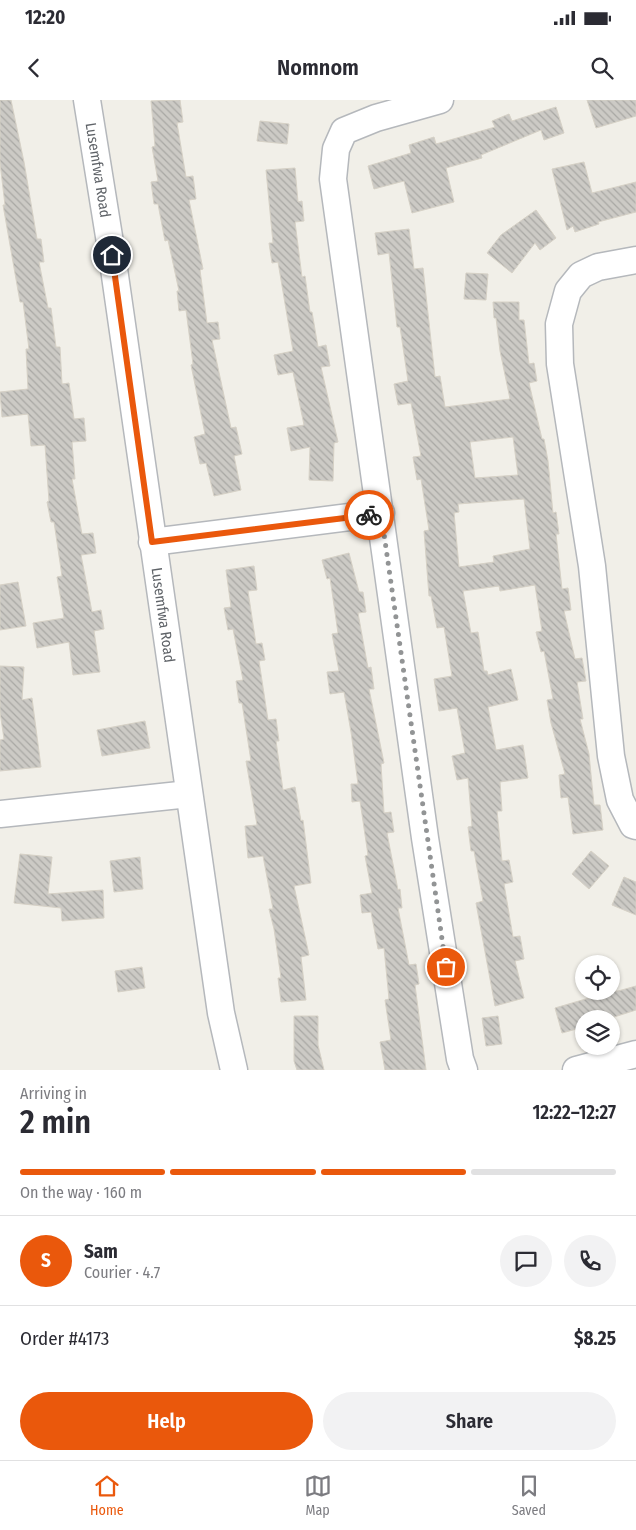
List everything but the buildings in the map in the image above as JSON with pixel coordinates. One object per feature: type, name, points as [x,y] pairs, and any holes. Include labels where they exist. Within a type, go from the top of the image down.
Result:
[{"type":"street","name":"Lusemfwa Road","points":[[87,100],[113,265],[222,1014],[234,1070]]},
{"type":"street","points":[[440,100],[376,118],[344,131],[336,150],[333,179],[425,838],[460,1059],[464,1070]]},
{"type":"street","points":[[636,260],[598,267],[581,275],[568,292],[559,324],[560,364],[592,566],[612,756],[620,800],[633,825],[636,826]]},
{"type":"street","points":[[152,542],[381,513]]},
{"type":"street","points":[[0,814],[189,794]]},
{"type":"street","points":[[576,1070],[636,1054]]},
{"type":"way so far","points":[[369,515],[381,513],[425,838],[446,967]]},
{"type":"route","points":[[112,255],[152,542],[369,515]]}]
